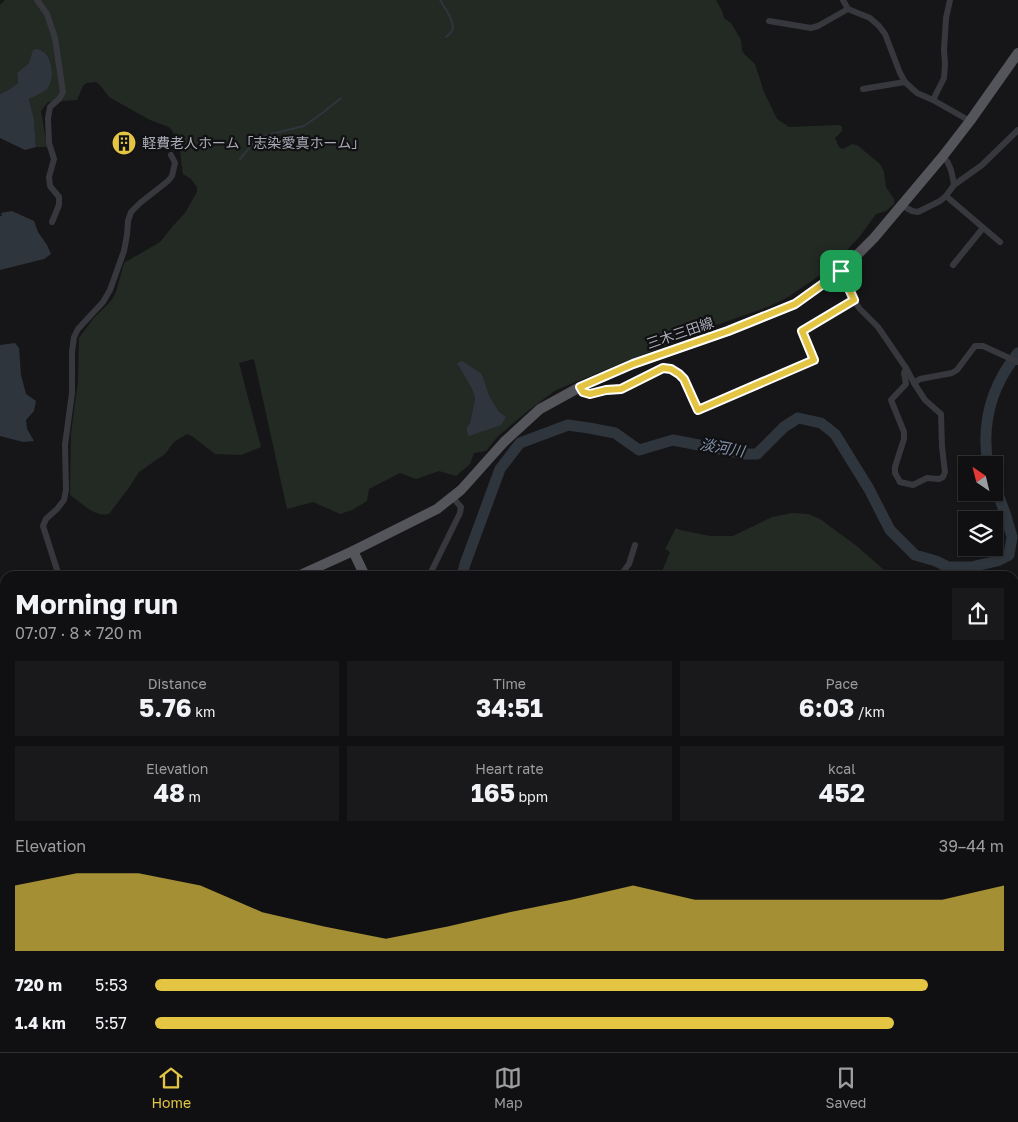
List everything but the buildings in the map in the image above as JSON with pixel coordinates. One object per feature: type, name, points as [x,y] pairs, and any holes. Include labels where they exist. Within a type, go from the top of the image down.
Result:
[{"type":"main road","name":"三木三田線","points":[[309,571],[437,510],[453,498],[504,442],[540,409],[580,387],[633,364],[728,331],[795,304],[841,271],[874,238],[943,156],[1018,53]]},
{"type":"main road","points":[[353,551],[362,571]]},
{"type":"street","points":[[37,0],[47,14],[54,38],[63,92],[50,107],[48,118],[50,143],[54,159],[49,178],[50,186],[59,197],[59,205],[52,222]]},
{"type":"street","points":[[842,0],[848,9],[870,18],[879,26],[885,34],[905,82],[917,93],[970,121]]},
{"type":"street","points":[[933,100],[944,78],[946,18],[950,0]]},
{"type":"street","points":[[769,21],[811,28],[848,9]]},
{"type":"street","points":[[863,89],[905,82]]},
{"type":"street","points":[[901,205],[918,212],[940,201],[954,185],[982,165],[1018,130]]},
{"type":"street","points":[[57,571],[43,526],[46,519],[64,500],[66,490],[65,444],[72,393],[74,337],[78,329],[103,302],[110,290],[124,251],[128,218],[131,212],[172,176],[175,163],[171,155]]},
{"type":"street","points":[[943,156],[952,169],[954,185]]},
{"type":"street","points":[[946,196],[1000,242]]},
{"type":"street","points":[[953,265],[983,228]]},
{"type":"street","points":[[841,271],[860,309],[878,327],[906,368],[925,400],[941,414],[945,472],[943,477],[939,479],[927,478],[913,485],[900,482],[895,473],[904,440],[904,432],[891,400],[906,384],[904,373],[906,368]]},
{"type":"street","points":[[580,387],[583,392],[590,394],[621,389],[663,368],[671,369],[684,379],[698,410],[814,360],[802,331],[854,300]]},
{"type":"street","points":[[914,383],[952,373],[957,370],[976,346],[983,346],[1018,362]]},
{"type":"street","points":[[431,571],[460,513],[461,507],[453,498]]},
{"type":"street","points":[[623,571],[628,564],[635,544]]},
{"type":"shaded area","points":[[5,0],[716,0],[724,18],[731,23],[741,40],[744,54],[755,64],[764,92],[777,119],[789,127],[842,126],[842,131],[835,138],[839,147],[843,149],[852,144],[857,145],[880,164],[884,172],[886,187],[894,199],[894,204],[886,211],[876,214],[860,236],[832,267],[788,297],[770,306],[711,327],[556,390],[498,436],[486,451],[474,453],[470,464],[456,476],[439,471],[416,479],[400,473],[369,489],[367,501],[352,510],[340,514],[313,502],[287,509],[254,359],[239,363],[261,447],[241,455],[215,454],[187,434],[174,442],[165,454],[139,472],[109,514],[98,513],[88,509],[70,495],[71,433],[78,381],[79,338],[93,319],[111,301],[116,292],[124,263],[160,242],[185,213],[197,192],[197,187],[191,179],[183,174],[180,151],[173,132],[169,127],[150,120],[109,97],[96,82],[86,83],[77,100],[48,102],[41,111],[47,147],[36,147],[34,119],[29,99],[47,88],[51,62],[46,53],[29,63],[17,73],[18,83],[0,94],[0,5]],"holes":[[[458,364],[482,374],[489,395],[499,412],[467,427],[470,423],[475,398]]]},
{"type":"shaded area","points":[[37,49],[45,53],[49,58],[52,77],[47,89],[29,99],[34,119],[36,147],[25,150],[0,138],[0,94],[18,83],[17,73],[29,63],[33,50]]},
{"type":"shaded area","points":[[12,211],[34,221],[51,254],[44,259],[0,270],[0,216],[2,216],[1,213]]},
{"type":"shaded area","points":[[15,343],[19,348],[21,375],[26,394],[36,401],[34,411],[26,420],[27,429],[34,441],[23,442],[0,436],[0,345]]},
{"type":"shaded area","points":[[462,361],[482,374],[489,395],[499,412],[506,417],[501,425],[469,436],[467,427],[470,423],[475,398],[457,363]]},
{"type":"shaded area","points":[[792,513],[808,514],[820,519],[858,547],[885,571],[662,571],[670,552],[665,549],[676,528],[710,536],[733,536],[772,517]]},
{"type":"waterway","points":[[440,0],[449,15],[453,27],[452,32],[446,37]]},
{"type":"waterway","points":[[240,159],[259,137],[304,126],[341,98]]},
{"type":"waterway","name":"淡河川","points":[[987,456],[986,434],[990,406],[1001,379],[1018,353]]},
{"type":"waterway","name":"淡河川","points":[[463,571],[500,469],[520,443],[568,425],[615,433],[639,450],[673,440],[745,454],[757,454],[784,427],[798,418],[821,423],[835,434],[869,489],[890,530],[915,555],[936,561],[948,567],[971,567],[997,561],[1009,555],[1012,537],[1001,501]]},
{"type":"place","name":"軽費老人ホーム「志染愛真ホーム」","points":[[124,143]]},
{"type":"route","points":[[841,271],[854,300],[802,331],[814,360],[698,410],[684,379],[671,369],[663,368],[621,389],[590,394],[583,392],[580,387],[633,364],[728,331],[795,304],[841,271]]}]
